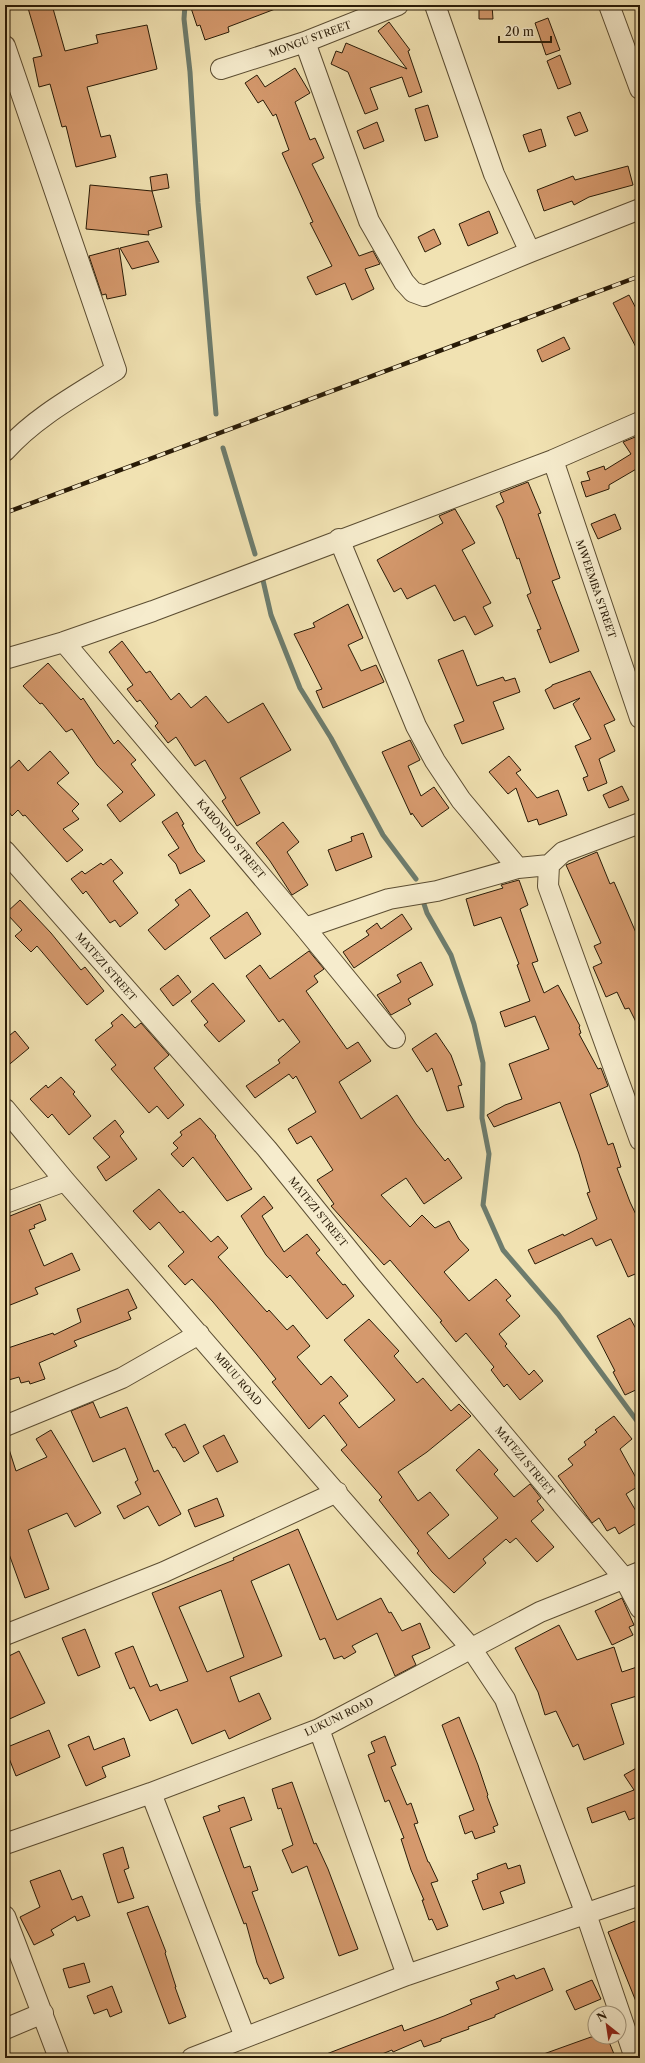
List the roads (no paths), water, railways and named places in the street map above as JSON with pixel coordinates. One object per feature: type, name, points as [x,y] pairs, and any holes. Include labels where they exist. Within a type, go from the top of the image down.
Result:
[{"type":"street","name":"MONGU STREET","points":[[221,69],[305,42],[398,5]]},
{"type":"street","points":[[435,5],[494,174],[530,252]]},
{"type":"street","points":[[609,5],[640,89]]},
{"type":"street","points":[[305,42],[369,221],[404,282],[412,292],[424,296],[530,252],[640,209]]},
{"type":"street","points":[[5,46],[116,370],[63,403],[15,440],[5,451]]},
{"type":"street","points":[[5,659],[64,642],[153,610],[552,460],[640,422]]},
{"type":"street","name":"MWEEMBA STREET","points":[[552,460],[640,718]]},
{"type":"street","points":[[339,539],[416,726],[435,762],[461,800],[518,868]]},
{"type":"street","name":"KABONDO STREET","points":[[64,642],[305,928],[395,1038]]},
{"type":"street","points":[[305,928],[389,899],[437,891],[518,868],[549,866],[563,852],[640,823]]},
{"type":"street","name":"MATEZI STREET","points":[[5,852],[267,1149],[368,1274],[632,1575],[640,1608]]},
{"type":"street","points":[[549,866],[548,886],[640,1140]]},
{"type":"street","name":"MBUU ROAD","points":[[5,1109],[65,1181],[337,1492],[471,1648],[505,1699],[586,1914],[635,2058]]},
{"type":"street","points":[[5,1203],[65,1181]]},
{"type":"street","points":[[5,1426],[122,1378],[199,1334]]},
{"type":"street","points":[[5,1635],[164,1572],[337,1492]]},
{"type":"street","name":"LUKUNI ROAD","points":[[5,1844],[319,1729],[540,1612],[632,1575]]},
{"type":"street","points":[[319,1729],[407,1975]]},
{"type":"street","points":[[150,1792],[245,2037]]},
{"type":"street","points":[[192,2058],[407,1975],[640,1896]]},
{"type":"street","points":[[5,1916],[59,2058]]},
{"type":"street","points":[[5,2029],[43,2013]]},
{"type":"waterway","points":[[185,5],[184,19],[190,72],[198,203],[216,414]]},
{"type":"waterway","points":[[223,448],[255,554]]},
{"type":"waterway","points":[[262,576],[271,615],[300,688],[331,738],[383,835],[416,879]]},
{"type":"waterway","points":[[424,904],[427,913],[451,955],[474,1024],[483,1063],[482,1118],[489,1154],[483,1205],[503,1250],[558,1314],[640,1425]]},
{"type":"railway","points":[[5,513],[640,276]]}]
